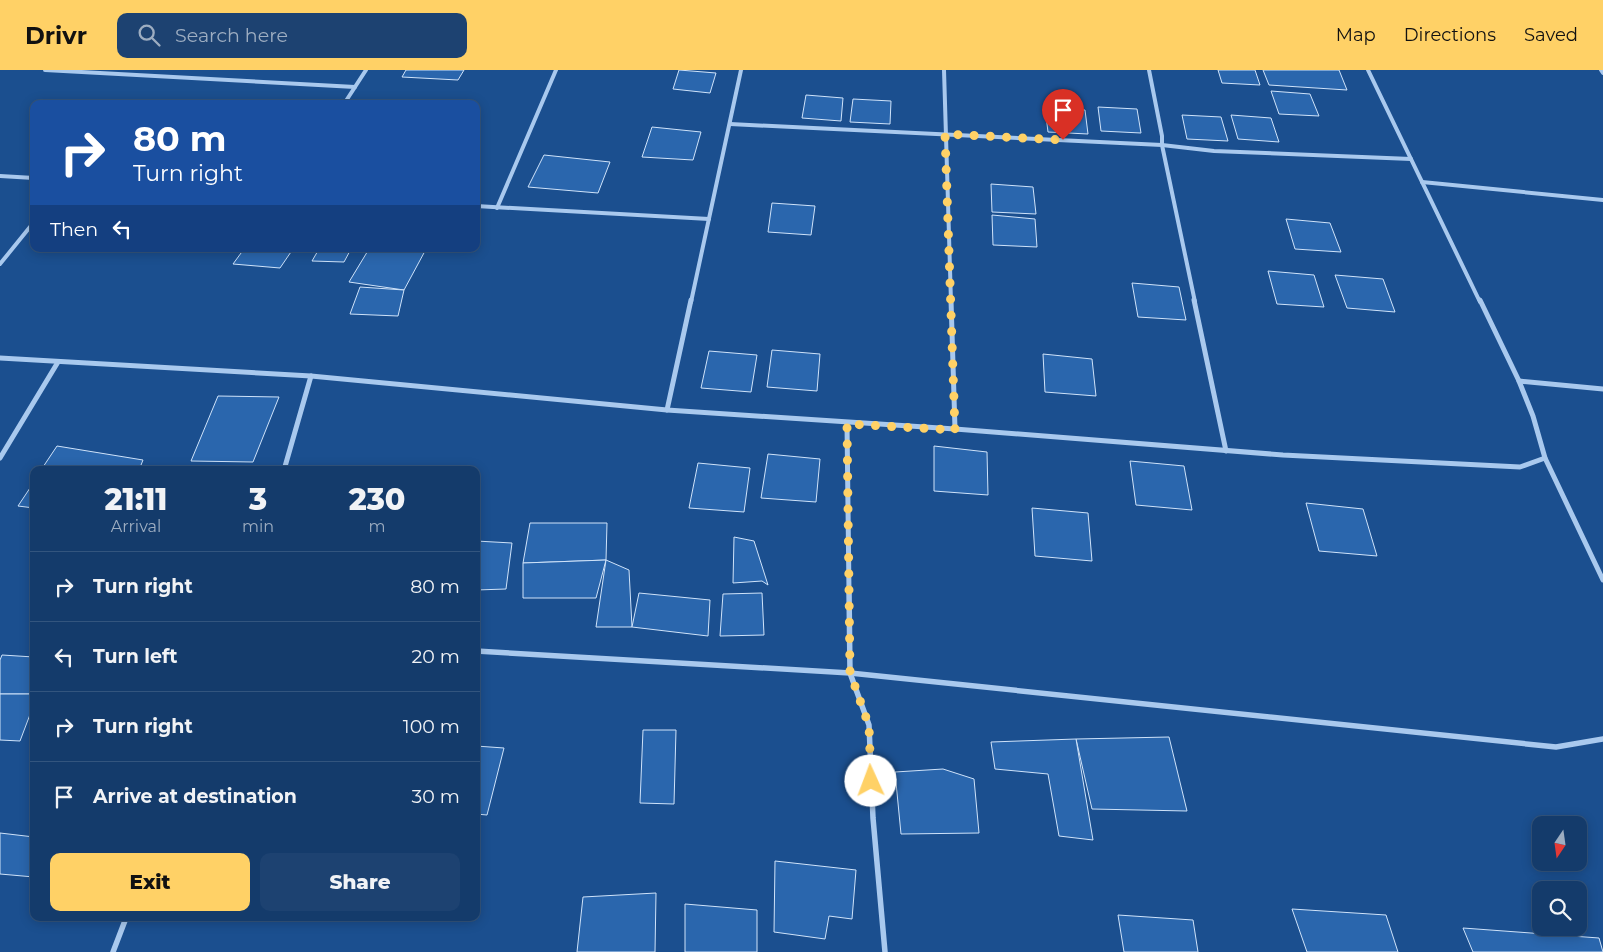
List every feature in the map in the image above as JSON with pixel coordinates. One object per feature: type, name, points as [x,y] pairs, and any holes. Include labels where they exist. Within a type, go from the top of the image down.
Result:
[{"type":"street","points":[[45,70],[355,87]]},
{"type":"street","points":[[347,100],[366,70]]},
{"type":"street","points":[[497,208],[556,70]]},
{"type":"street","points":[[667,410],[741,70]]},
{"type":"street","points":[[944,70],[955,430]]},
{"type":"street","points":[[1149,70],[1162,136],[1162,145],[1226,451]]},
{"type":"street","points":[[1368,70],[1519,382],[1534,416],[1545,458],[1603,580]]},
{"type":"street","points":[[1601,70],[1603,74]]},
{"type":"street","points":[[730,124],[1162,145],[1214,151],[1411,159]]},
{"type":"street","points":[[0,176],[30,178]]},
{"type":"street","points":[[1422,182],[1603,200]]},
{"type":"street","points":[[480,206],[709,218]]},
{"type":"street","points":[[0,264],[30,227]]},
{"type":"street","points":[[0,358],[311,376],[667,410],[1226,451],[1520,467],[1545,458]]},
{"type":"street","points":[[0,458],[58,362]]},
{"type":"street","points":[[285,466],[311,376]]},
{"type":"street","points":[[1519,382],[1603,389]]},
{"type":"street","points":[[847,424],[850,672],[869,726],[873,818],[885,952]]},
{"type":"street","points":[[480,650],[850,672],[1556,747],[1603,739]]},
{"type":"street","points":[[113,952],[125,921]]},
{"type":"building","points":[[406,70],[464,70],[458,80],[402,77]]},
{"type":"building","points":[[679,70],[716,73],[710,93],[673,89]]},
{"type":"building","points":[[1218,70],[1255,70],[1260,85],[1222,83]]},
{"type":"building","points":[[1263,70],[1339,70],[1347,90],[1269,85]]},
{"type":"building","points":[[1271,91],[1310,94],[1319,116],[1279,114]]},
{"type":"building","points":[[806,95],[843,98],[841,121],[802,118]]},
{"type":"building","points":[[853,99],[891,101],[890,124],[850,122]]},
{"type":"building","points":[[1098,107],[1137,109],[1141,133],[1101,131]]},
{"type":"building","points":[[1045,108],[1085,110],[1088,134],[1048,132]]},
{"type":"building","points":[[1182,115],[1221,117],[1228,141],[1187,139]]},
{"type":"building","points":[[1231,115],[1271,118],[1279,142],[1238,139]]},
{"type":"building","points":[[652,127],[701,132],[693,160],[642,157]]},
{"type":"building","points":[[544,155],[610,162],[598,193],[528,187]]},
{"type":"building","points":[[991,184],[1033,187],[1036,214],[992,212]]},
{"type":"building","points":[[772,203],[815,206],[811,235],[768,232]]},
{"type":"building","points":[[992,215],[1035,219],[1037,247],[993,245]]},
{"type":"building","points":[[1286,219],[1330,223],[1341,252],[1295,249]]},
{"type":"building","points":[[242,252],[291,252],[280,268],[233,264]]},
{"type":"building","points":[[317,252],[349,252],[344,262],[312,261]]},
{"type":"building","points":[[367,252],[424,252],[404,290],[349,282]]},
{"type":"building","points":[[1268,271],[1314,275],[1324,307],[1277,304]]},
{"type":"building","points":[[1335,275],[1383,279],[1395,312],[1347,308]]},
{"type":"building","points":[[1132,283],[1179,287],[1186,320],[1138,317]]},
{"type":"building","points":[[360,287],[404,290],[398,316],[350,314]]},
{"type":"building","points":[[772,350],[820,354],[817,391],[767,387]]},
{"type":"building","points":[[709,351],[757,355],[751,392],[701,388]]},
{"type":"building","points":[[1043,354],[1092,359],[1096,396],[1045,392]]},
{"type":"building","points":[[218,396],[279,397],[253,462],[191,461]]},
{"type":"building","points":[[57,446],[143,460],[141,466],[44,466]]},
{"type":"building","points":[[934,446],[987,452],[988,495],[934,491]]},
{"type":"building","points":[[768,454],[820,459],[816,502],[761,498]]},
{"type":"building","points":[[1130,461],[1184,466],[1192,510],[1136,505]]},
{"type":"building","points":[[698,463],[750,468],[744,512],[689,508]]},
{"type":"building","points":[[30,488],[30,508],[18,506]]},
{"type":"building","points":[[1306,503],[1363,509],[1377,556],[1319,551]]},
{"type":"building","points":[[1032,508],[1088,513],[1092,561],[1035,556]]},
{"type":"building","points":[[530,523],[607,523],[606,560],[523,563]]},
{"type":"building","points":[[734,537],[754,541],[768,585],[762,581],[733,583]]},
{"type":"building","points":[[480,541],[512,543],[506,589],[480,590]]},
{"type":"building","points":[[606,560],[596,598],[523,598],[523,563]]},
{"type":"building","points":[[606,560],[629,570],[632,627],[596,627]]},
{"type":"building","points":[[639,593],[710,600],[708,636],[632,627]]},
{"type":"building","points":[[762,593],[764,635],[720,636],[723,594]]},
{"type":"building","points":[[2,655],[30,657],[30,694],[0,694],[0,660]]},
{"type":"building","points":[[0,694],[30,694],[30,715],[20,741],[0,740]]},
{"type":"building","points":[[643,730],[676,730],[674,804],[640,803]]},
{"type":"building","points":[[1169,737],[1187,811],[1092,809],[1076,739]]},
{"type":"building","points":[[1076,739],[1093,840],[1059,836],[1048,774],[995,769],[991,742]]},
{"type":"building","points":[[480,746],[504,748],[487,815],[480,814]]},
{"type":"building","points":[[943,769],[974,779],[979,833],[901,834],[895,772]]},
{"type":"building","points":[[0,833],[30,837],[30,877],[0,874]]},
{"type":"building","points":[[775,861],[856,870],[852,919],[829,916],[825,939],[774,932]]},
{"type":"building","points":[[656,893],[655,952],[577,952],[583,897]]},
{"type":"building","points":[[685,904],[757,910],[757,952],[685,952]]},
{"type":"building","points":[[1292,909],[1386,915],[1398,952],[1307,952]]},
{"type":"building","points":[[1118,915],[1193,920],[1198,952],[1124,952]]},
{"type":"building","points":[[1463,928],[1532,933],[1532,936],[1599,938],[1603,952],[1473,952]]},
{"type":"route","points":[[871,781],[869,726],[850,672],[847,424],[955,430],[945,134],[1063,140]]}]
